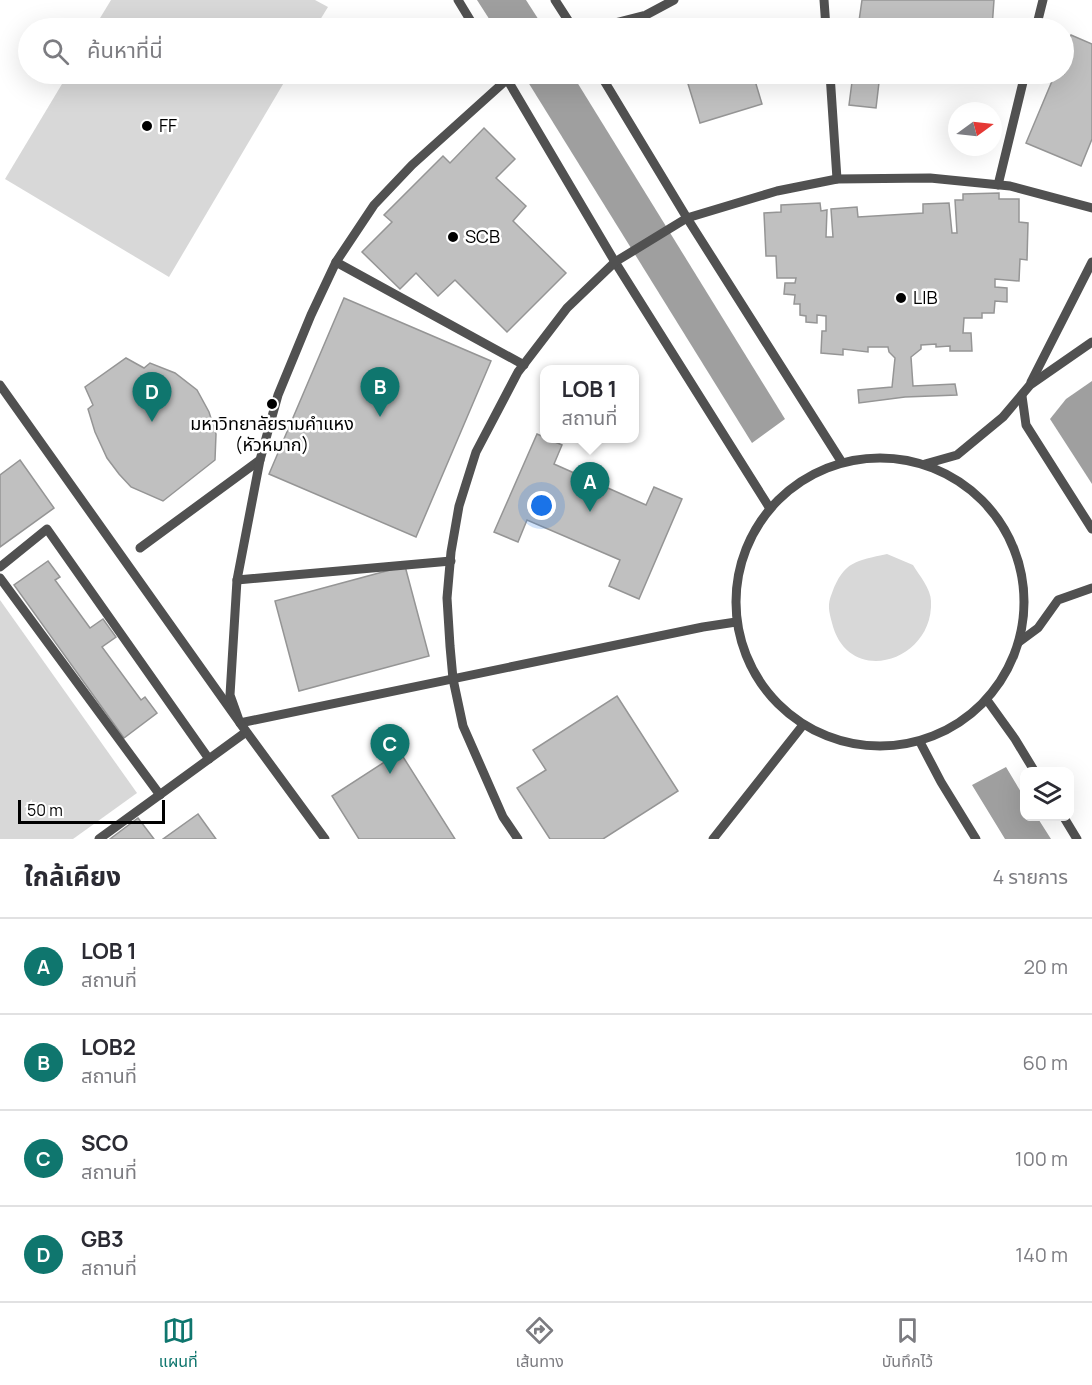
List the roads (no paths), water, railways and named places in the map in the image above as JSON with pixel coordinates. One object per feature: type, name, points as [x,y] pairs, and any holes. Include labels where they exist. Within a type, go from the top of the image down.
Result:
[{"type":"lane","points":[[458,0],[469,18]]},
{"type":"lane","points":[[555,0],[567,18]]},
{"type":"lane","points":[[634,18],[646,15],[674,0]]},
{"type":"lane","points":[[824,0],[825,18]]},
{"type":"lane","points":[[1038,18],[1043,0]]},
{"type":"lane","points":[[243,728],[230,695],[237,580],[260,460],[278,395],[336,262],[374,205],[412,165],[498,84]]},
{"type":"lane","points":[[512,84],[615,262],[769,507]]},
{"type":"lane","points":[[606,84],[687,218],[841,461]]},
{"type":"lane","points":[[831,84],[837,180]]},
{"type":"lane","points":[[998,185],[1023,84]]},
{"type":"lane","points":[[518,839],[503,817],[463,726],[453,679],[447,598],[459,506],[476,452],[524,364],[567,308],[615,262],[687,218],[777,191],[837,180],[930,178],[998,185],[1092,208]]},
{"type":"lane","points":[[336,262],[524,364]]},
{"type":"lane","points":[[925,464],[957,455],[1003,417],[1022,396],[1030,385],[1092,262]]},
{"type":"lane","points":[[1030,385],[1092,342]]},
{"type":"lane","points":[[0,385],[243,728],[326,839]]},
{"type":"lane","points":[[1022,396],[1026,425],[1092,529]]},
{"type":"lane","points":[[876,456],[911,459],[925,464],[979,496],[1005,528],[1020,567],[1024,608],[1019,642],[1006,673],[987,700],[956,726],[920,742],[880,747],[840,742],[803,725],[771,698],[748,662],[736,622],[736,581],[744,551],[747,542],[769,507],[801,478],[841,461],[876,456]]},
{"type":"lane","points":[[140,548],[260,460]]},
{"type":"lane","points":[[0,567],[47,529],[208,759]]},
{"type":"lane","points":[[237,580],[451,561]]},
{"type":"lane","points":[[0,578],[160,795]]},
{"type":"lane","points":[[1019,642],[1038,628],[1058,600],[1092,588]]},
{"type":"lane","points":[[99,839],[208,759],[243,728],[453,679],[736,622]]},
{"type":"lane","points":[[987,700],[1032,767]]},
{"type":"lane","points":[[713,839],[803,725]]},
{"type":"lane","points":[[920,742],[941,782],[976,839]]},
{"type":"lane","points":[[1066,821],[1077,839]]},
{"type":"place","name":"FF","points":[[147,126]]},
{"type":"place","name":"SCB","points":[[453,237]]},
{"type":"place","name":"LIB","points":[[901,298]]},
{"type":"place","name":"มหาวิทยาลัยรามคำแหง (หัวหมาก)","points":[[272,404]]},
{"type":"place","name":"LOB2","points":[[380,417]]},
{"type":"place","name":"GB3","points":[[152,422]]},
{"type":"place","name":"LOB 1","points":[[590,512]]},
{"type":"place","name":"SCO","points":[[390,774]]}]
